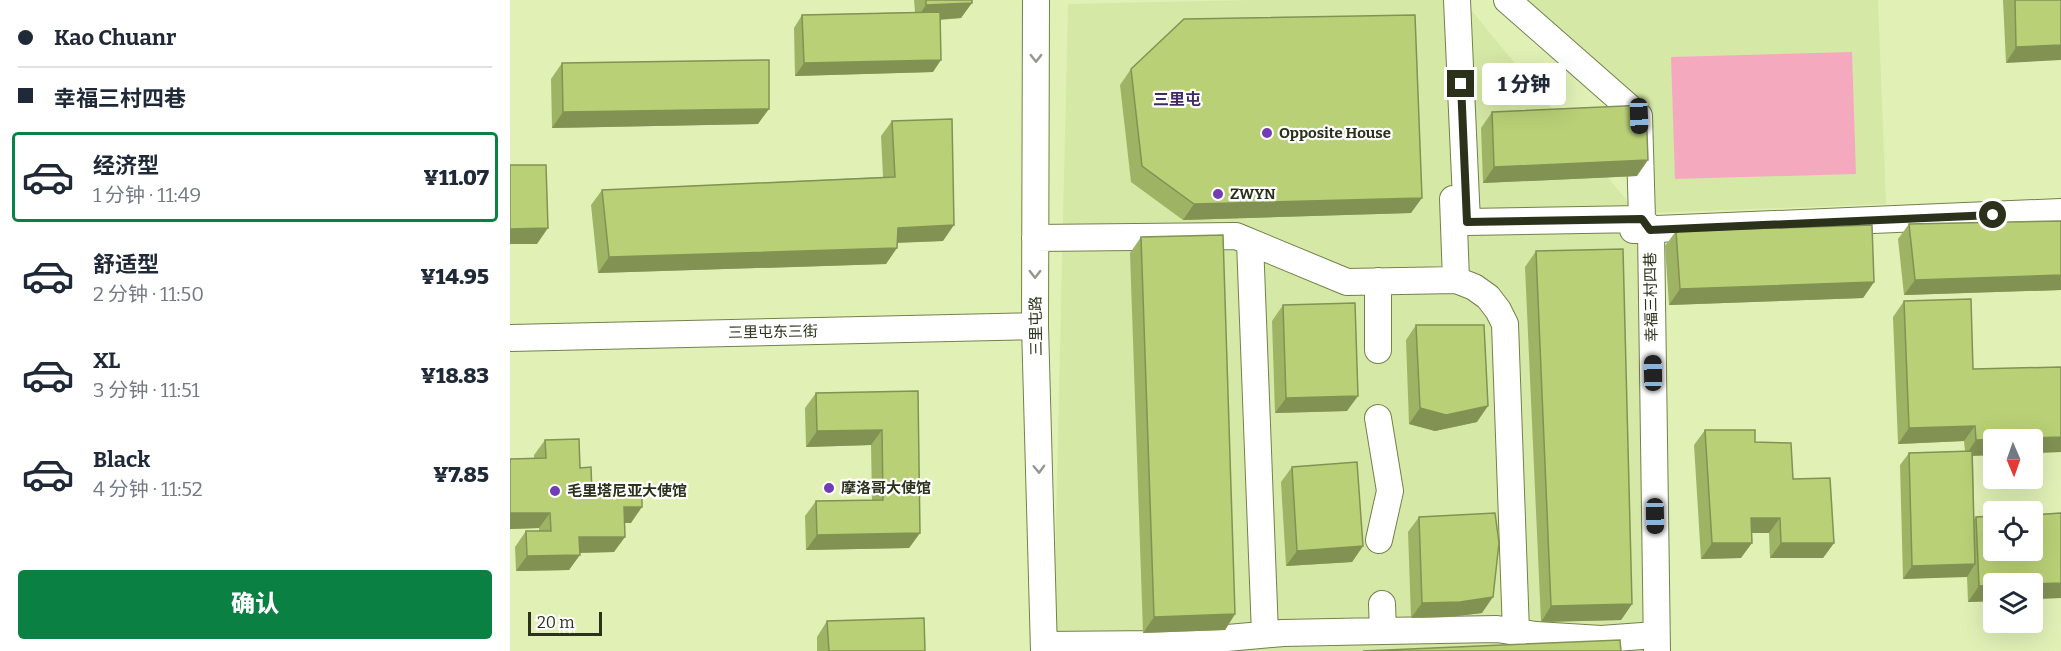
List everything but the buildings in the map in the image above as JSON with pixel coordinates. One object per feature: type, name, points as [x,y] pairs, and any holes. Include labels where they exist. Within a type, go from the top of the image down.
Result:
[{"type":"street","name":"三里屯路","points":[[1036,0],[1035,326],[1044,648]]},
{"type":"street","points":[[1445,0],[1456,280]]},
{"type":"street","name":"幸福三村四巷","points":[[1457,0],[1467,222],[1646,225],[2061,212]]},
{"type":"street","points":[[1454,234],[1646,225],[1639,116],[1507,0]]},
{"type":"street","name":"幸福三村四巷","points":[[1646,225],[1657,643]]},
{"type":"street","points":[[1035,238],[1236,236],[1347,282],[1456,280],[1474,287],[1488,297],[1498,309],[1505,324],[1516,632]]},
{"type":"street","points":[[1250,242],[1264,634]]},
{"type":"street","points":[[1378,281],[1378,350]]},
{"type":"street","name":"三里屯东三街","points":[[510,338],[1035,326]]},
{"type":"street","points":[[1378,418],[1390,491],[1379,540]]},
{"type":"street","points":[[1382,604],[1383,631]]},
{"type":"street","points":[[1044,648],[1160,644],[1264,634],[1497,629],[1657,643]]},
{"type":"shaded area","points":[[1252,0],[1463,0],[1642,219],[1656,651],[1053,651],[1068,4]]},
{"type":"shaded area","points":[[1514,0],[1878,0],[1886,204],[1652,213],[1647,111]]},
{"type":"shaded area","points":[[1852,52],[1856,174],[1675,179],[1671,57]]},
{"type":"place","name":"Opposite House","points":[[1267,133]]},
{"type":"place","name":"ZWYN","points":[[1218,194]]},
{"type":"place","name":"摩洛哥大使馆","points":[[829,488]]},
{"type":"place","name":"毛里塔尼亚大使馆","points":[[555,491]]},
{"type":"district","name":"三里屯","points":[[1177,99]]},
{"type":"route","points":[[1461,84],[1467,222],[1642,219],[1650,230],[1993,215]]}]
